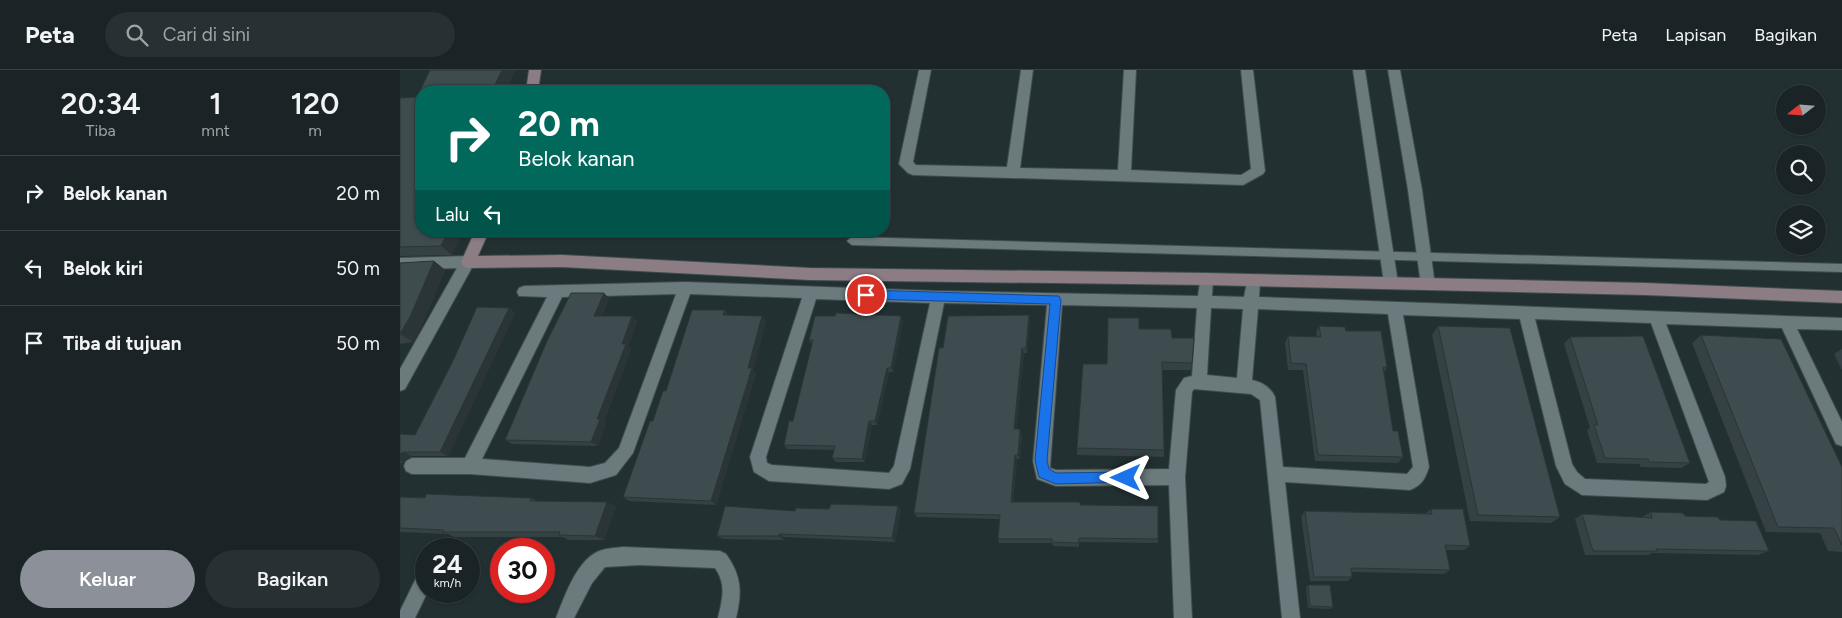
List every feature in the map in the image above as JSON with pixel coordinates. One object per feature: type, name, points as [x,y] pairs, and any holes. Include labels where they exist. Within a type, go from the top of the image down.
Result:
[{"type":"street","points":[[533,85],[535,70]]},
{"type":"street","points":[[925,70],[906,164],[913,170],[923,172],[1124,175],[1243,180],[1258,171],[1247,70]]},
{"type":"street","points":[[1013,173],[1027,70]]},
{"type":"street","points":[[1124,175],[1130,70]]},
{"type":"street","points":[[1359,70],[1391,283]]},
{"type":"street","points":[[1394,70],[1428,285]]},
{"type":"street","points":[[400,384],[468,262],[479,237]]},
{"type":"street","points":[[400,264],[562,261],[810,274],[1206,278],[1842,296]]},
{"type":"street","points":[[1199,381],[1206,278]]},
{"type":"street","points":[[1244,385],[1253,280]]},
{"type":"street","points":[[412,466],[470,466],[590,474],[610,470],[625,453],[685,288]]},
{"type":"street","points":[[524,292],[685,288],[938,297],[1251,303],[1395,310],[1656,316],[1842,324]]},
{"type":"street","points":[[470,466],[558,291]]},
{"type":"street","points":[[811,293],[758,458],[760,467],[769,474],[889,480],[896,478],[902,469],[938,297]]},
{"type":"street","points":[[1056,300],[1041,460],[1043,473],[1056,478],[1177,477]]},
{"type":"street","points":[[1276,474],[1410,482],[1418,476],[1421,467],[1395,310]]},
{"type":"street","points":[[1526,312],[1564,466],[1571,478],[1582,487],[1707,492],[1718,486],[1717,477],[1656,316]]},
{"type":"street","points":[[1787,323],[1842,439]]},
{"type":"street","points":[[1182,618],[1177,477],[1184,390],[1189,382],[1199,381],[1255,387],[1267,398],[1291,618]]},
{"type":"street","points":[[565,618],[589,571],[600,559],[619,557],[720,560],[731,574],[733,594],[727,618]]},
{"type":"street","points":[[406,618],[415,599]]},
{"type":"lane","points":[[852,241],[1842,268]]},
{"type":"building","points":[[430,70],[502,70],[495,85],[423,85]]},
{"type":"building","points":[[415,97],[415,237],[445,237],[441,246],[400,247],[400,98]]},
{"type":"building","points":[[434,261],[410,317],[400,334],[400,263]]},
{"type":"building","points":[[571,293],[604,293],[594,316],[632,316],[622,344],[626,344],[597,419],[600,419],[591,442],[505,440],[547,341]]},
{"type":"building","points":[[477,307],[509,308],[440,452],[403,452],[400,454],[400,434],[415,435],[453,361]]},
{"type":"building","points":[[692,310],[725,310],[723,315],[762,316],[748,368],[752,368],[711,501],[623,497],[650,421],[653,421],[663,391],[666,391]]},
{"type":"building","points":[[836,313],[901,316],[891,368],[887,368],[875,421],[869,421],[862,459],[832,458],[835,446],[784,445],[789,421],[793,421],[813,340],[809,340],[815,316],[835,316]]},
{"type":"building","points":[[1029,315],[1026,348],[1022,348],[1014,429],[1020,429],[1018,455],[1015,455],[1011,502],[1080,502],[1080,505],[1158,506],[1158,539],[1079,538],[1078,543],[1052,542],[1052,539],[998,539],[1000,515],[914,513],[939,348],[943,348],[948,316]]},
{"type":"building","points":[[1108,318],[1139,318],[1139,329],[1171,329],[1172,338],[1194,338],[1192,363],[1162,362],[1164,450],[1077,448],[1083,364],[1107,364]]},
{"type":"building","points":[[1319,326],[1345,327],[1346,331],[1381,331],[1387,367],[1383,367],[1393,431],[1398,431],[1403,457],[1318,455],[1306,364],[1291,363],[1288,336],[1321,337]]},
{"type":"building","points":[[1438,326],[1510,328],[1560,517],[1478,515]]},
{"type":"building","points":[[1701,335],[1781,339],[1842,467],[1842,545],[1834,528],[1778,527]]},
{"type":"building","points":[[1643,336],[1690,463],[1649,462],[1648,459],[1605,458],[1594,425],[1598,425],[1570,337]]},
{"type":"building","points":[[426,494],[531,498],[530,501],[607,502],[595,536],[559,535],[560,532],[443,532],[444,530],[400,528],[400,497],[425,498]]},
{"type":"building","points":[[831,504],[898,506],[892,538],[779,534],[779,536],[717,536],[725,506],[795,511],[796,508],[829,509]]},
{"type":"building","points":[[1431,509],[1463,509],[1470,546],[1445,545],[1450,570],[1351,568],[1352,577],[1314,577],[1305,511],[1432,514]]},
{"type":"building","points":[[1651,512],[1718,517],[1720,520],[1756,521],[1769,551],[1656,549],[1657,551],[1593,551],[1582,514],[1652,518]]},
{"type":"building","points":[[1308,585],[1330,585],[1333,607],[1310,606]]},
{"type":"route","points":[[866,295],[1056,300],[1041,460],[1043,473],[1056,478],[1126,478]]}]
